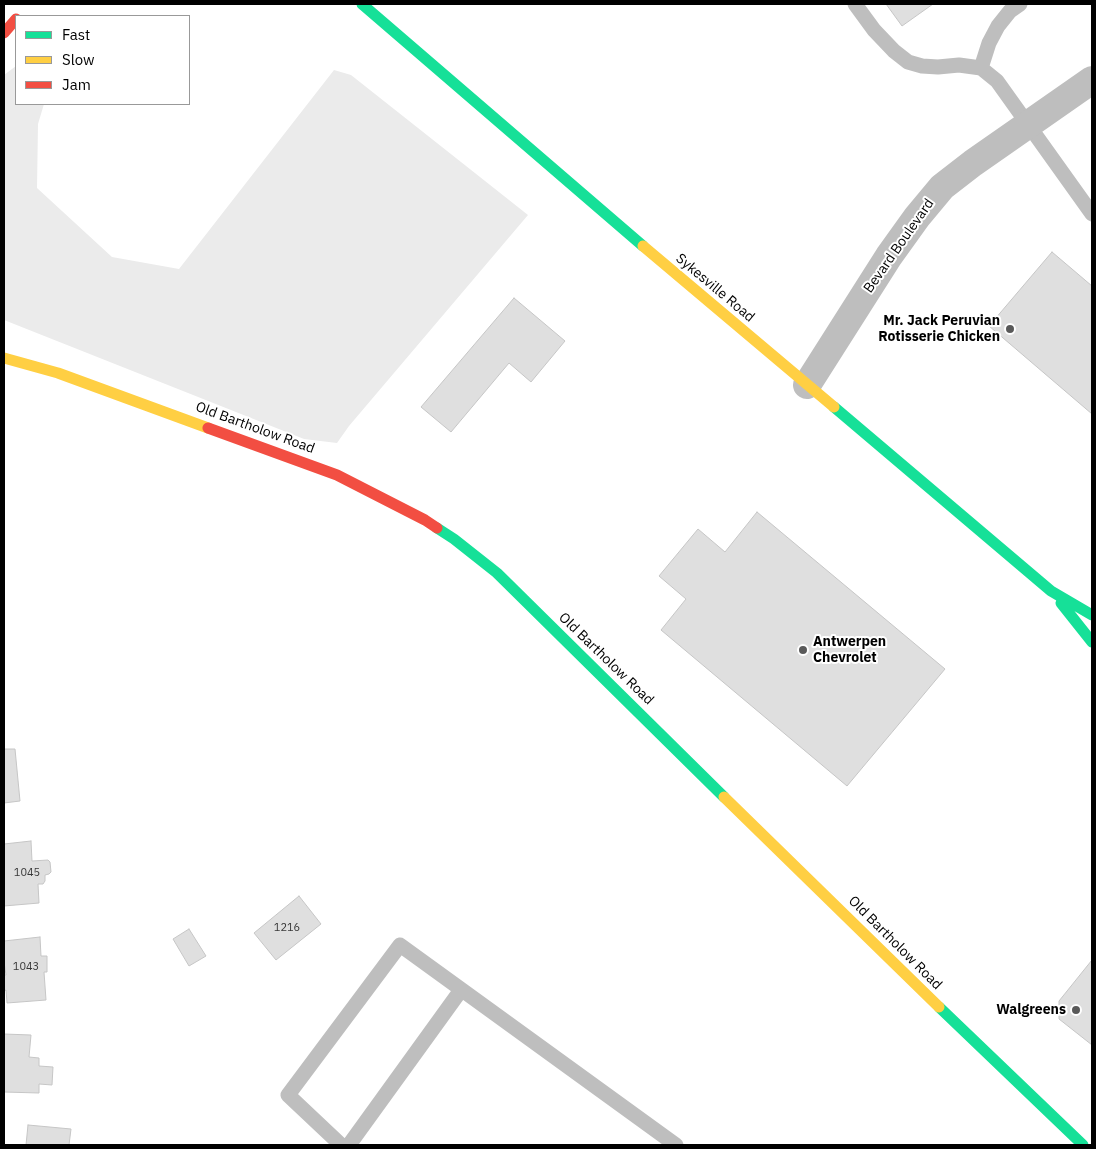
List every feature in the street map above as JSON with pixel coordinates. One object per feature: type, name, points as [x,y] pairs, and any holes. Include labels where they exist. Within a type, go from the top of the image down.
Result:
[{"type":"street","name":"Sykesville Road","points":[[362,4],[620,227],[1051,591],[1092,614]]},
{"type":"street","points":[[4,33],[15,21]]},
{"type":"street","name":"Bevard Boulevard","points":[[807,385],[890,256],[942,187],[973,163],[1092,80]]},
{"type":"street","name":"Old Bartholow Road","points":[[4,358],[58,373],[337,475],[424,520],[454,539],[504,580],[911,981],[1082,1145]]},
{"type":"street","name":"Sykesville Road","points":[[1051,591],[1092,642]]},
{"type":"lane","points":[[854,4],[887,44],[908,62],[922,66],[959,65],[981,68],[997,81],[1092,214]]},
{"type":"lane","points":[[981,68],[989,43],[998,26],[1010,11],[1020,4]]},
{"type":"lane","points":[[341,1145],[288,1095],[400,945],[676,1145]]},
{"type":"lane","points":[[349,1145],[461,990]]},
{"type":"shaded area","points":[[15,67],[15,105],[44,105],[38,124],[37,188],[112,257],[179,269],[334,70],[351,75],[528,215],[349,426],[337,443],[304,439],[4,320],[4,75]]},
{"type":"building","points":[[886,4],[933,4],[902,26]]},
{"type":"building","points":[[1052,252],[1092,286],[1092,414],[989,326]]},
{"type":"building","points":[[514,298],[565,341],[531,382],[509,363],[451,432],[421,407]]},
{"type":"building","name":"Antwerpen Chevrolet","points":[[757,512],[945,669],[847,786],[661,630],[686,599],[659,576],[698,529],[725,552]]},
{"type":"building","points":[[4,749],[15,749],[20,801],[4,803]]},
{"type":"building","points":[[31,841],[32,861],[48,860],[50,862],[51,872],[45,875],[43,884],[38,884],[39,903],[4,906],[4,844]]},
{"type":"building","points":[[299,896],[321,924],[276,960],[254,933]]},
{"type":"building","points":[[189,929],[206,956],[189,966],[173,939]]},
{"type":"building","points":[[40,937],[41,956],[47,956],[47,972],[44,972],[46,1000],[7,1003],[6,990],[4,991],[4,975],[6,975],[4,941]]},
{"type":"building","name":"Walgreens","points":[[1092,960],[1092,1045],[1059,1019],[1059,1001]]},
{"type":"building","points":[[4,1034],[31,1035],[29,1057],[39,1058],[39,1066],[53,1067],[52,1085],[39,1084],[39,1093],[4,1092]]},
{"type":"building","points":[[28,1125],[71,1129],[69,1145],[26,1145]]},
{"type":"traffic: fast","points":[[362,4],[643,246]]},
{"type":"traffic: fast","points":[[834,407],[1051,591],[1092,615]]},
{"type":"traffic: fast","points":[[437,528],[497,573],[724,797]]},
{"type":"traffic: fast","points":[[1061,603],[1092,642]]},
{"type":"traffic: fast","points":[[939,1007],[1083,1145]]},
{"type":"traffic: slow","points":[[643,246],[834,407]]},
{"type":"traffic: slow","points":[[4,358],[58,373],[208,428]]},
{"type":"traffic: slow","points":[[724,797],[939,1007]]},
{"type":"traffic: jam","points":[[4,33],[15,20]]},
{"type":"traffic: jam","points":[[208,428],[337,475],[437,528]]},
{"type":"place","name":"Mr. Jack Peruvian Rotisserie Chicken","points":[[1010,329]]},
{"type":"place","name":"Antwerpen Chevrolet","points":[[803,650]]},
{"type":"place","name":"Walgreens","points":[[1076,1010]]}]
